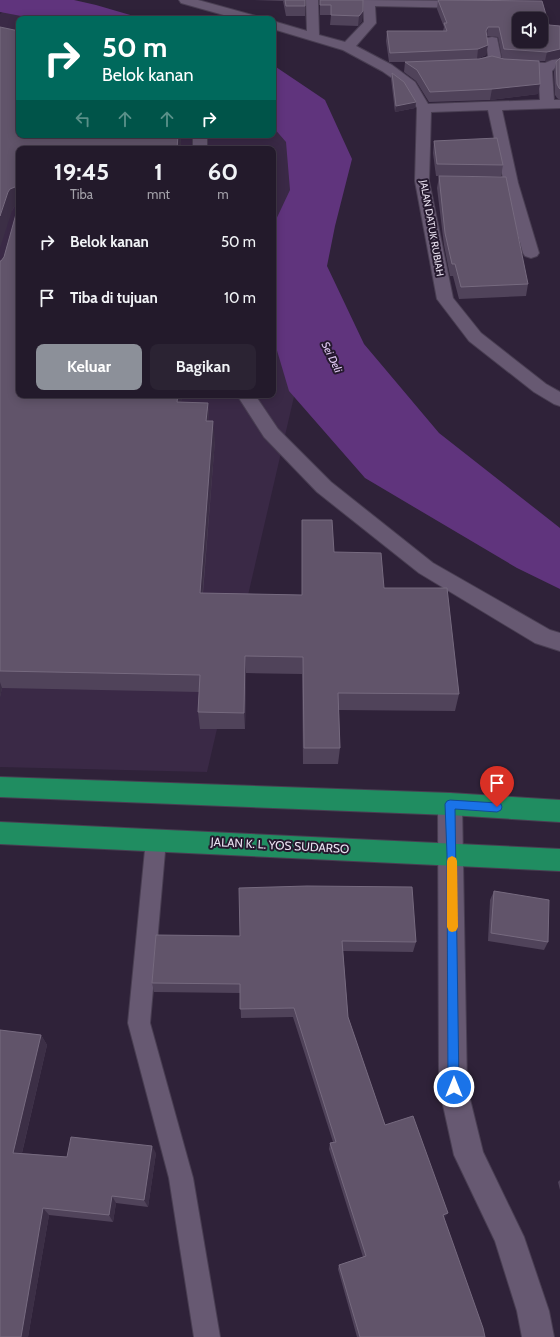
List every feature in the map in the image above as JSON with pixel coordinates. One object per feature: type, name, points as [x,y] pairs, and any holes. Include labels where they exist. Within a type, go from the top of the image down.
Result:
[{"type":"highway","points":[[0,787],[450,804],[560,811]]},
{"type":"highway","name":"JALAN K. L. YOS SUDARSO","points":[[0,833],[560,860]]},
{"type":"street","points":[[185,0],[201,2],[241,16]]},
{"type":"street","points":[[237,15],[243,0]]},
{"type":"street","points":[[312,0],[313,36]]},
{"type":"street","points":[[348,46],[370,23],[369,1],[478,4]]},
{"type":"street","points":[[276,26],[348,46],[386,68],[410,85],[424,108],[554,104],[544,73],[547,67],[552,64],[560,63]]},
{"type":"street","points":[[453,66],[472,65],[490,61],[495,58],[492,41]]},
{"type":"street","points":[[490,61],[502,64],[547,67]]},
{"type":"street","points":[[386,68],[409,67]]},
{"type":"street","points":[[494,106],[504,183],[530,253]]},
{"type":"street","name":"JALAN DATUK RUBIAH","points":[[424,108],[430,182],[445,299],[475,337],[540,388],[560,400]]},
{"type":"street","points":[[248,398],[271,433],[324,487],[426,568],[543,637],[560,642]]},
{"type":"street","points":[[450,804],[452,854],[454,1087],[469,1155],[509,1237],[533,1311],[538,1337]]},
{"type":"lane","points":[[156,840],[139,1023],[181,1178],[207,1337]]},
{"type":"shaded area","points":[[19,0],[109,16],[16,16],[16,138],[276,138],[276,78],[316,104],[309,332],[207,772],[0,767],[0,14]]},
{"type":"water","points":[[0,0],[74,0],[134,16],[21,16],[0,12]]},
{"type":"water","name":"Sei Deli","points":[[276,67],[325,100],[352,159],[335,226],[327,266],[364,344],[439,433],[560,528],[560,589],[517,568],[365,478],[289,391],[276,347],[276,220],[290,190],[286,142],[276,130]]},
{"type":"building","points":[[285,0],[305,0],[305,6],[286,6]]},
{"type":"building","points":[[320,0],[363,0],[363,11],[359,16],[331,15],[331,5],[320,5]]},
{"type":"building","points":[[438,0],[542,1],[545,12],[512,12],[512,48],[548,48],[548,22],[549,25],[560,26],[560,49],[547,52],[504,49],[499,27],[488,27],[486,31],[488,45],[478,49],[390,53],[387,31],[447,31],[444,23],[447,23]]},
{"type":"building","points":[[0,27],[16,30],[16,138],[178,138],[177,146],[16,146],[16,188],[10,189],[8,192],[0,216]]},
{"type":"building","points":[[492,56],[504,59],[539,61],[540,84],[492,89],[430,92],[417,70],[405,62],[479,59]]},
{"type":"building","points":[[560,58],[560,89],[557,84],[556,62]]},
{"type":"building","points":[[392,73],[404,82],[416,102],[396,106]]},
{"type":"building","points":[[497,138],[503,165],[437,164],[434,141]]},
{"type":"building","points":[[439,176],[506,177],[528,284],[461,287],[455,264],[452,264],[445,233]]},
{"type":"building","points":[[16,214],[16,398],[178,398],[177,402],[208,403],[206,421],[213,421],[200,593],[302,595],[302,520],[332,520],[334,552],[381,553],[384,588],[447,588],[459,694],[338,693],[340,748],[304,748],[303,657],[245,656],[244,713],[198,712],[200,675],[0,671],[0,261],[4,257]]},
{"type":"building","points":[[307,886],[412,887],[416,942],[342,941],[348,1017],[385,1125],[413,1116],[448,1213],[443,1215],[485,1337],[360,1337],[339,1265],[366,1256],[330,1143],[336,1142],[294,1008],[240,1009],[240,984],[152,983],[156,935],[240,936],[239,888]]},
{"type":"building","points":[[494,891],[549,900],[548,942],[491,933]]},
{"type":"building","points":[[0,1030],[41,1035],[13,1153],[67,1157],[71,1137],[152,1146],[144,1200],[112,1196],[109,1215],[43,1208],[21,1337],[0,1337]]},
{"type":"slow traffic","points":[[452,861],[452,927]]},
{"type":"route","points":[[454,1087],[452,854],[450,804],[497,807]]}]
